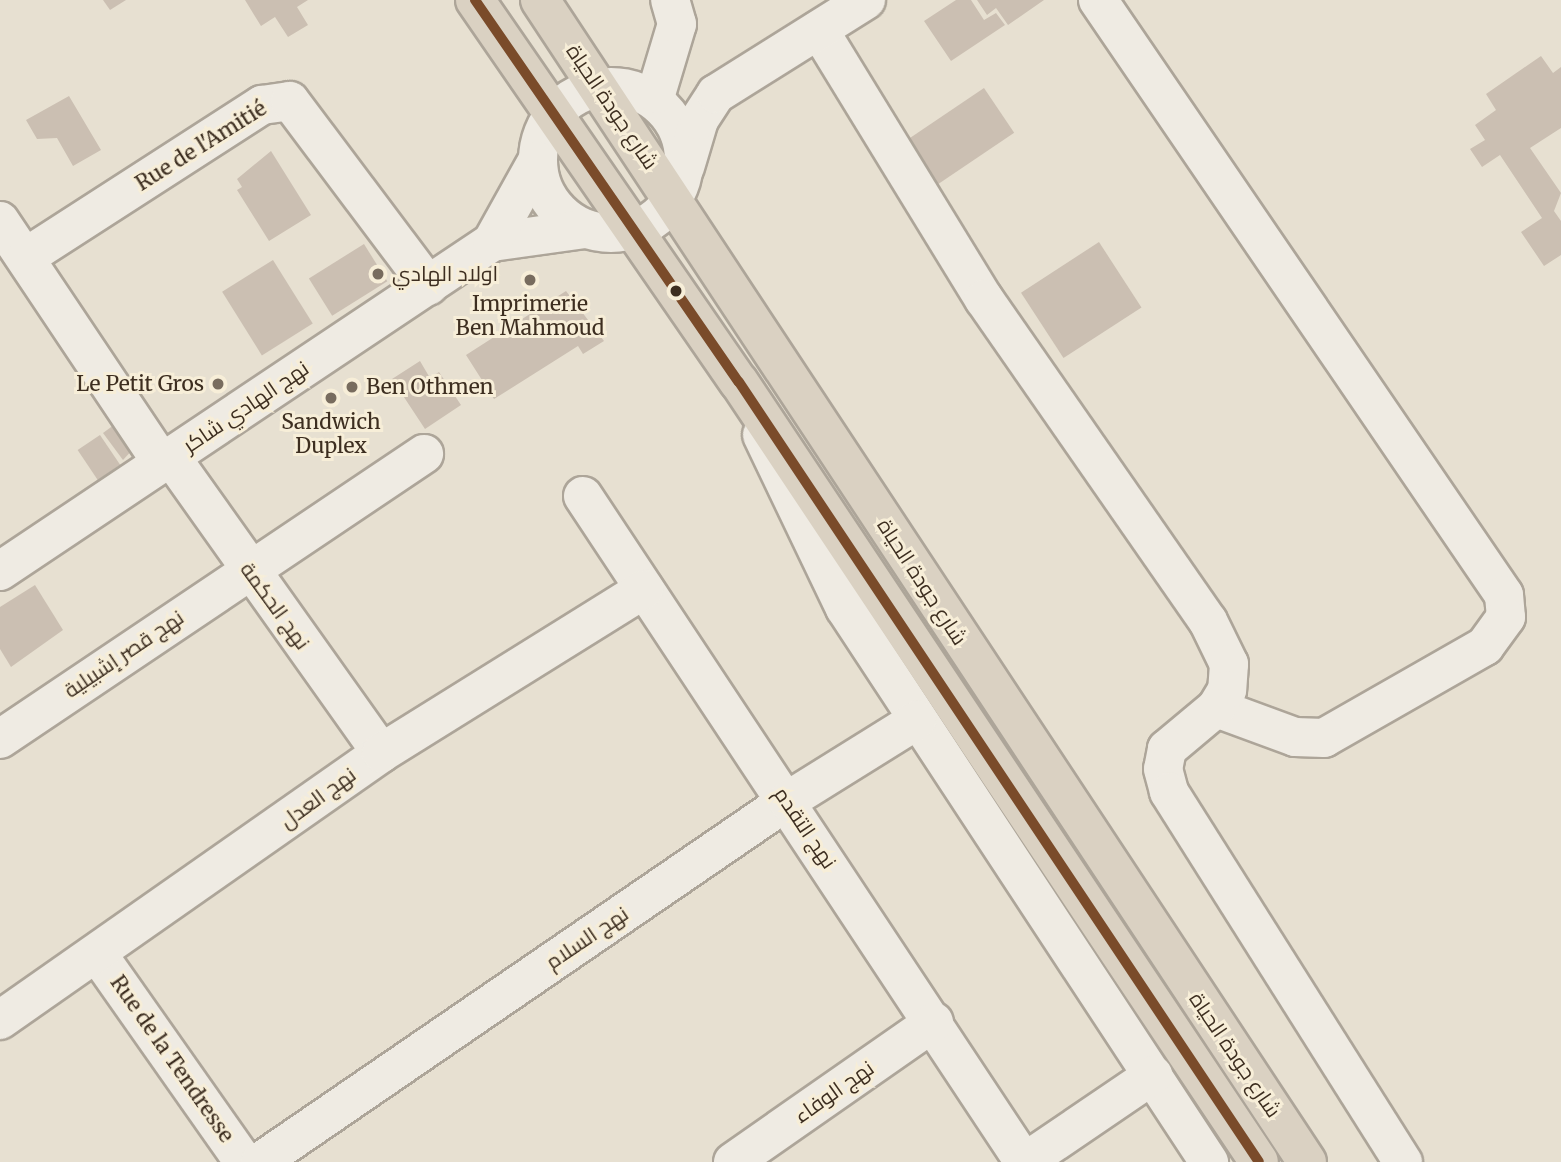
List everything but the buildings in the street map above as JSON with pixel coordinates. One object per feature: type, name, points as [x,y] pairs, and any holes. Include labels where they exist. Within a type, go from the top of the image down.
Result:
[{"type":"highway","name":"شارع جودة الحياة","points":[[475,0],[739,382],[1259,1162]]},
{"type":"highway","name":"شارع جودة الحياة","points":[[540,0],[628,90],[678,189],[1307,1162]]},
{"type":"street","points":[[628,90],[677,24],[670,0]]},
{"type":"street","points":[[492,243],[585,229],[634,230],[678,189],[688,148],[716,94],[866,0]]},
{"type":"street","points":[[1098,0],[1504,595],[1506,617],[1485,646],[1324,738],[1295,737],[1216,708]]},
{"type":"street","points":[[819,30],[984,299],[1208,621],[1229,664],[1227,690],[1216,708],[1167,749],[1163,769],[1169,792],[1403,1162]]},
{"type":"street","points":[[492,243],[537,161],[553,114],[573,96],[628,90],[716,94]]},
{"type":"street","name":"Rue de l'Amitié","points":[[26,257],[262,104],[290,101],[429,286]]},
{"type":"street","points":[[537,161],[550,203],[585,229]]},
{"type":"street","name":"نهج الحكمة","points":[[0,221],[167,460],[381,753]]},
{"type":"street","name":"نهج الهادي شاكر","points":[[0,571],[492,243]]},
{"type":"street","points":[[739,382],[816,557],[917,720],[1209,1162]]},
{"type":"street","name":"نهج قصر إشبيلية","points":[[0,739],[248,569],[424,454]]},
{"type":"street","name":"نهج التقدم","points":[[583,496],[934,1022],[1024,1162]]},
{"type":"street","name":"نهج العدل","points":[[0,1020],[99,956],[381,753],[644,589]]},
{"type":"street","name":"نهج السلام","points":[[260,1162],[787,801],[917,720]]},
{"type":"street","name":"Rue de la Tendresse","points":[[99,956],[244,1162]]},
{"type":"street","name":"نهج الوفاء","points":[[733,1162],[934,1022]]},
{"type":"street","points":[[1024,1162],[1153,1075]]},
{"type":"transit line","points":[[475,0],[739,382],[1259,1162]]},
{"type":"place","name":"اولاد الهادي","points":[[378,274]]},
{"type":"place","name":"Imprimerie Ben Mahmoud","points":[[530,280]]},
{"type":"place","name":"Le Petit Gros","points":[[218,384]]},
{"type":"place","name":"Ben Othmen","points":[[352,387]]},
{"type":"place","name":"Sandwich Duplex","points":[[331,398]]}]
